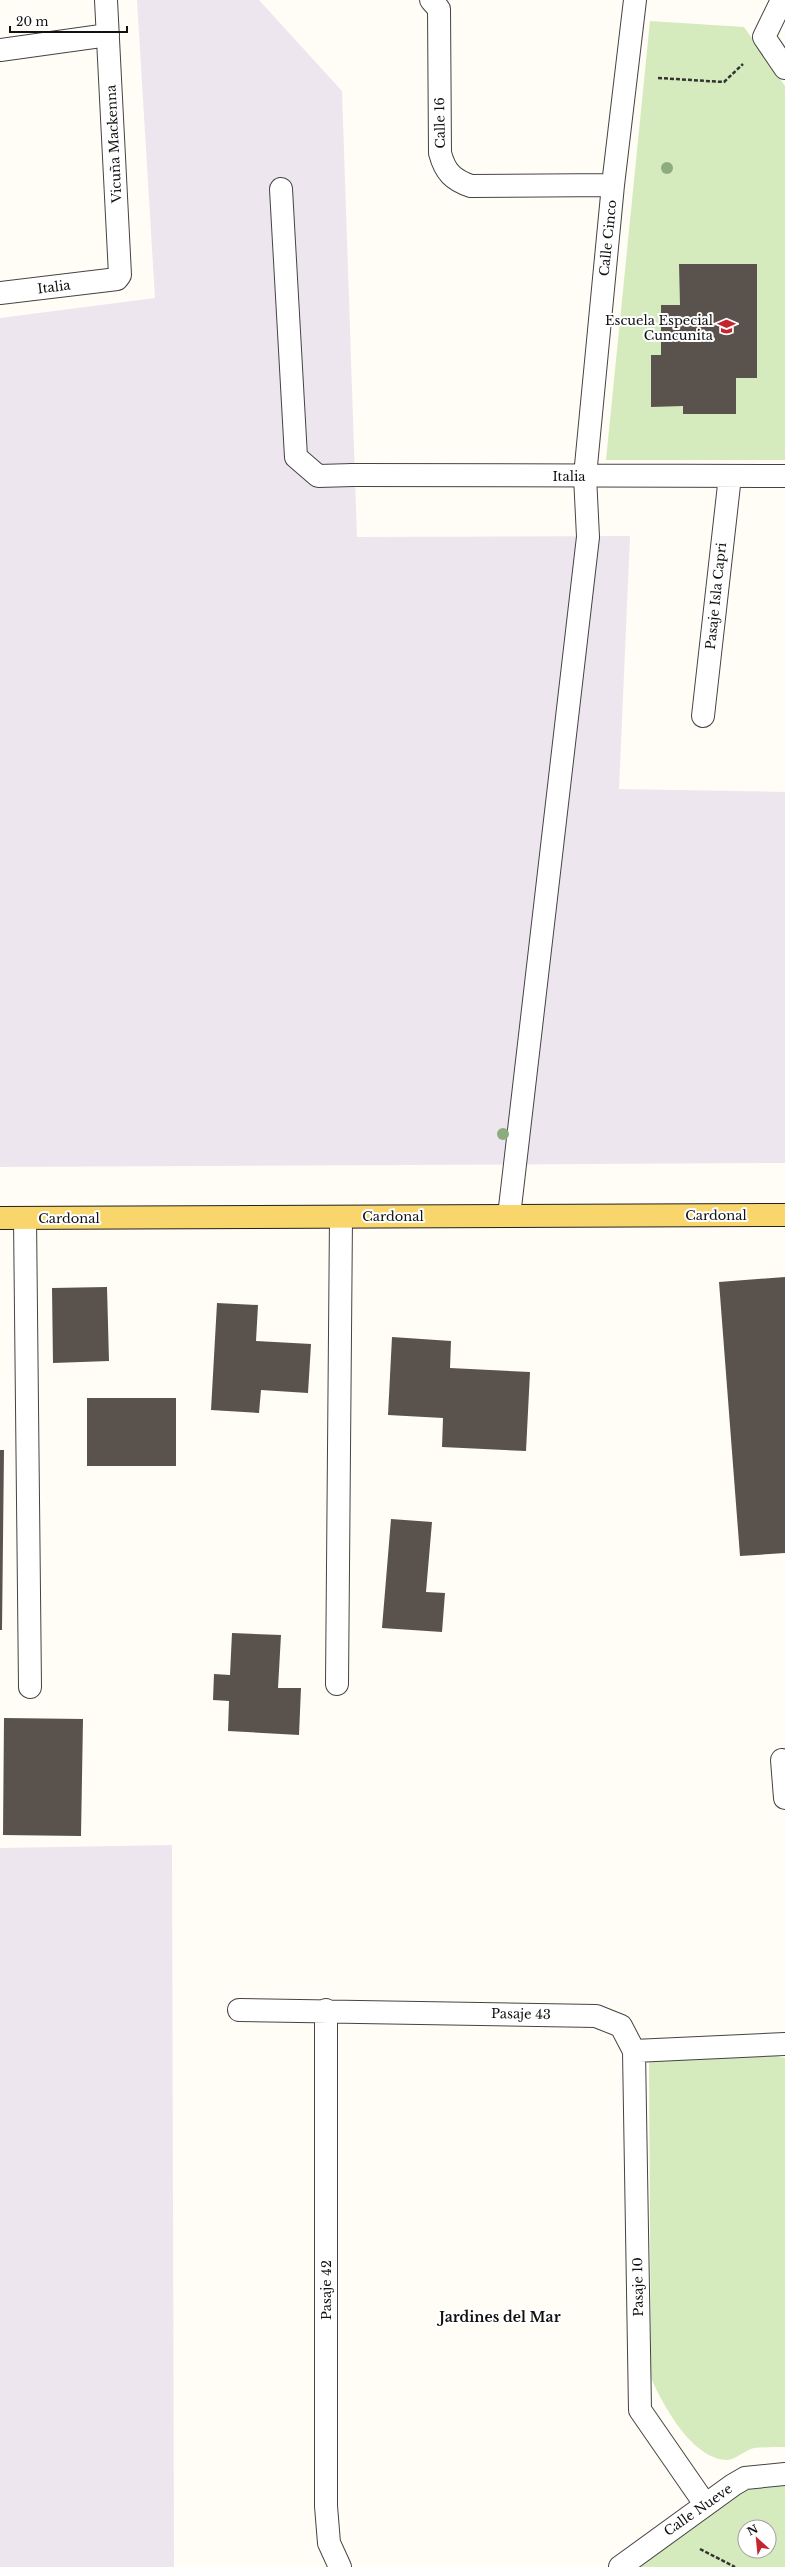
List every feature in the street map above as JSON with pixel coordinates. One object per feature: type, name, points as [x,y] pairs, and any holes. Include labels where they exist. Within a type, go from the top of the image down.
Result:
[{"type":"main road","name":"Cardonal","points":[[0,1218],[785,1215]]},
{"type":"street","name":"Vicuña Mackenna","points":[[106,0],[121,263],[120,275],[117,279],[109,280]]},
{"type":"street","name":"Calle 16","points":[[431,0],[439,9],[440,154],[450,175],[458,182],[471,186],[613,186]]},
{"type":"street","name":"Calle Cinco","points":[[509,1216],[588,537],[585,476],[613,186],[635,0]]},
{"type":"street","points":[[782,0],[764,37],[785,68]]},
{"type":"street","points":[[0,50],[108,35]]},
{"type":"street","name":"Italia","points":[[281,189],[296,457],[318,476],[785,476]]},
{"type":"street","name":"Italia","points":[[0,294],[109,280]]},
{"type":"street","name":"Pasaje Isla Capri","points":[[703,716],[730,476]]},
{"type":"street","points":[[337,1684],[341,1217]]},
{"type":"street","points":[[25,1218],[30,1687]]},
{"type":"street","points":[[782,1760],[785,1798]]},
{"type":"street","name":"Pasaje 43","points":[[239,2010],[326,2010],[596,2016],[621,2026],[634,2051]]},
{"type":"street","name":"Pasaje 42","points":[[326,2010],[326,2506],[330,2543],[340,2567]]},
{"type":"street","points":[[634,2051],[785,2044]]},
{"type":"street","name":"Pasaje 10","points":[[634,2051],[640,2410],[705,2504]]},
{"type":"street","name":"Calle Nueve","points":[[620,2567],[705,2504],[745,2478],[785,2474]]},
{"type":"path","points":[[626,76],[724,82],[766,41]]},
{"type":"shaded area","points":[[137,0],[259,0],[342,91],[357,537],[630,536],[619,789],[785,792],[785,1163],[0,1167],[0,318],[155,298]]},
{"type":"shaded area","points":[[172,1845],[174,2567],[0,2567],[0,1848]]},
{"type":"green space","points":[[650,21],[744,27],[785,86],[785,460],[606,460]]},
{"type":"green space","points":[[775,2056],[785,2058],[785,2447],[754,2448],[730,2460],[727,2460],[714,2457],[702,2451],[691,2441],[671,2416],[651,2378],[649,2061]]},
{"type":"green space","points":[[785,2479],[785,2567],[634,2567],[748,2485]]},
{"type":"building","points":[[679,264],[757,264],[757,378],[736,378],[736,414],[683,414],[683,406],[651,407],[651,355],[661,355],[661,305],[680,305]]},
{"type":"building","points":[[785,1277],[785,1553],[740,1556],[719,1282]]},
{"type":"building","points":[[107,1287],[109,1361],[53,1363],[52,1288]]},
{"type":"building","points":[[217,1303],[258,1305],[256,1341],[311,1344],[308,1393],[261,1390],[259,1413],[211,1410]]},
{"type":"building","points":[[392,1337],[451,1341],[450,1368],[530,1372],[526,1451],[442,1447],[443,1418],[388,1415]]},
{"type":"building","points":[[87,1398],[176,1398],[176,1466],[87,1466]]},
{"type":"building","points":[[0,1450],[4,1450],[2,1630],[0,1630]]},
{"type":"building","points":[[391,1519],[432,1522],[426,1592],[445,1593],[442,1632],[382,1628]]},
{"type":"building","points":[[232,1633],[281,1635],[278,1688],[301,1688],[299,1735],[228,1731],[229,1701],[213,1700],[214,1674],[230,1675]]},
{"type":"building","points":[[4,1718],[83,1719],[81,1836],[3,1835]]},
{"type":"place","name":"Escuela Especial Cuncunita","points":[[726,327]]},
{"type":"district","name":"Jardines del Mar","points":[[500,2317]]}]
